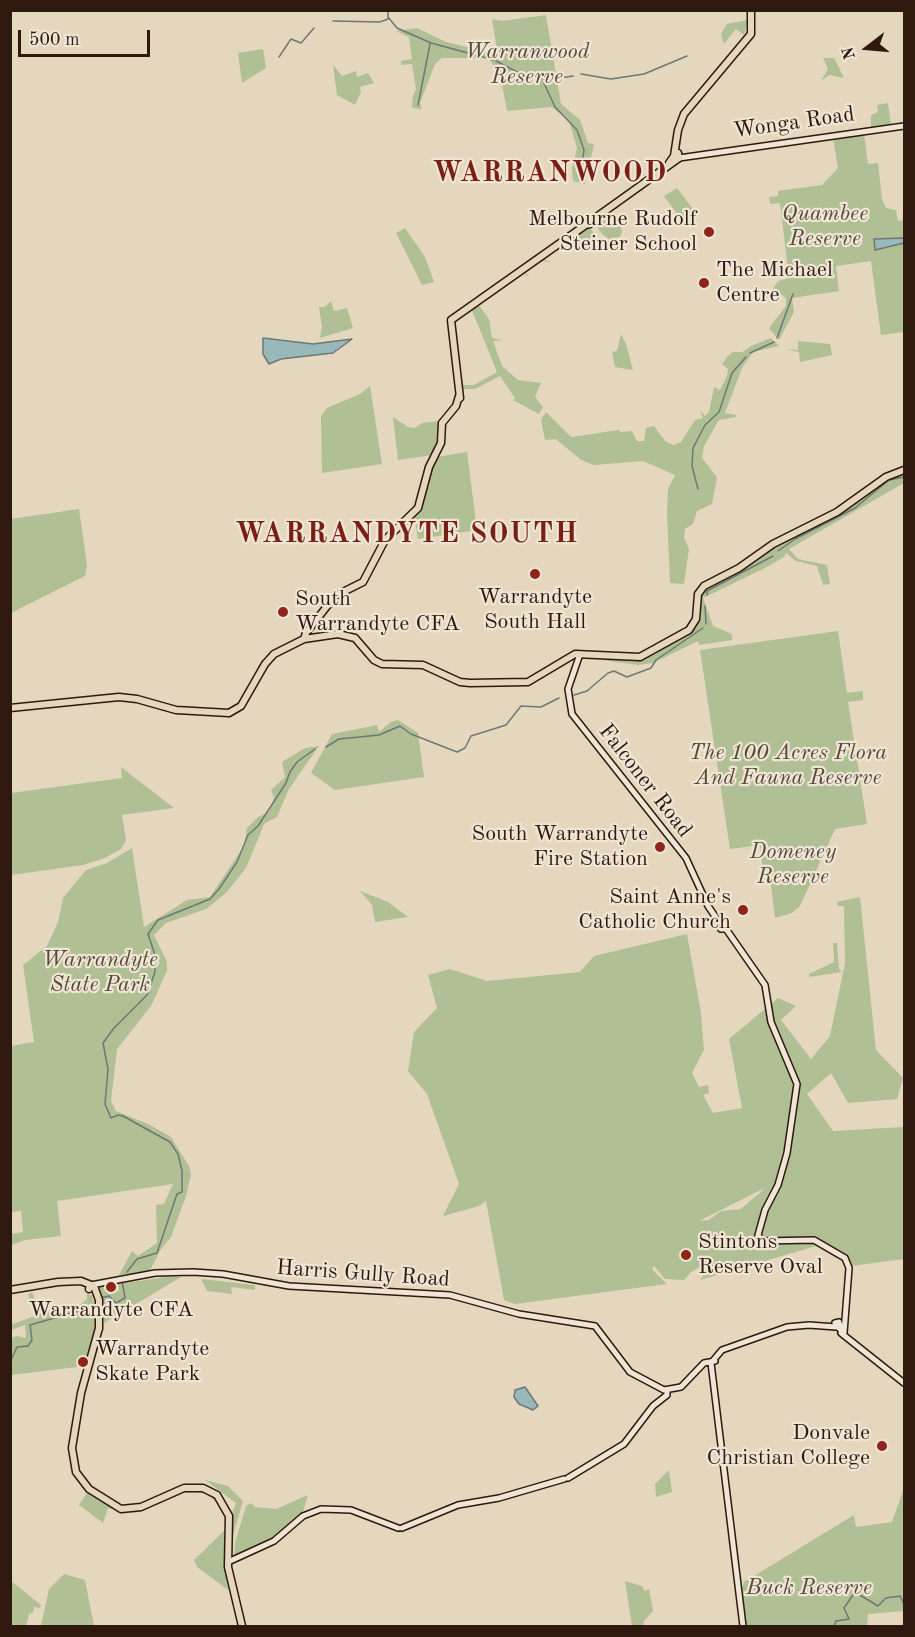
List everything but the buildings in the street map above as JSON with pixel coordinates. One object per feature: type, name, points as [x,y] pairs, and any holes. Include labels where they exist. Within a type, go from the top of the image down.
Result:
[{"type":"main road","points":[[677,156],[679,126],[687,110],[749,37],[753,27],[751,10]]},
{"type":"main road","name":"Wonga Road","points":[[307,636],[335,596],[363,582],[385,540],[418,508],[429,467],[441,443],[442,423],[458,404],[451,320],[677,156],[904,126]]},
{"type":"main road","points":[[10,708],[119,697],[136,699],[172,710],[229,713],[242,706],[271,657],[307,636],[344,634],[355,638],[374,660],[382,664],[423,665],[460,682],[470,683],[528,682],[587,656],[640,657],[684,633],[694,622],[697,597],[704,586],[739,568],[773,544],[837,512],[886,477],[904,470]]},
{"type":"main road","name":"Falconer Road","points":[[578,659],[568,689],[572,714],[686,858],[713,914],[765,986],[774,1030],[797,1084],[787,1153],[778,1185],[765,1210],[758,1235],[762,1241],[814,1240],[843,1256],[849,1268],[845,1314]]},
{"type":"main road","name":"Harris Gully Road","points":[[92,1287],[100,1281],[155,1273],[213,1273],[289,1286],[450,1295],[519,1314],[595,1326],[631,1373],[666,1392]]},
{"type":"main road","points":[[10,1290],[54,1283],[83,1284],[92,1287],[98,1298],[99,1328],[77,1419],[72,1462],[79,1477],[89,1489],[111,1505],[126,1510],[141,1507],[184,1488],[203,1488],[213,1492],[224,1503],[228,1514],[231,1562],[242,1626]]},
{"type":"main road","points":[[231,1562],[274,1541],[303,1516],[321,1509],[351,1510],[400,1528],[458,1505],[499,1498],[566,1478],[624,1444],[666,1392],[685,1384],[725,1348],[790,1326],[837,1325],[845,1314]]},
{"type":"main road","points":[[845,1314],[845,1335]]},
{"type":"main road","points":[[837,1325],[845,1335],[904,1383]]},
{"type":"main road","points":[[711,1363],[742,1626]]},
{"type":"green space","name":"Warranwood Reserve","points":[[546,15],[561,104],[580,120],[588,143],[594,144],[585,184],[573,181],[572,169],[577,148],[569,121],[552,107],[507,111],[500,74],[488,58],[442,58],[435,64],[420,103],[422,109],[412,108],[416,89],[412,64],[401,65],[401,61],[412,59],[409,37],[396,31],[417,28],[446,42],[492,53],[497,49],[492,19],[502,21]]},
{"type":"green space","points":[[748,20],[744,35],[736,29],[724,44],[721,34],[727,24]]},
{"type":"green space","points":[[263,49],[266,68],[242,83],[238,53]]},
{"type":"green space","points":[[823,58],[834,58],[844,78],[829,75],[821,81],[828,69]]},
{"type":"green space","points":[[333,65],[342,76],[356,71],[357,77],[368,73],[374,83],[360,87],[361,92],[355,105],[337,95]]},
{"type":"green space","points":[[888,103],[891,125],[871,128],[871,115],[878,112],[877,105]]},
{"type":"green space","name":"Quambee Reserve","points":[[864,134],[868,164],[878,163],[882,199],[886,208],[896,210],[898,221],[904,220],[904,332],[881,335],[871,261],[836,266],[839,291],[792,298],[794,312],[779,340],[769,328],[786,306],[786,298],[773,289],[778,281],[789,278],[780,203],[770,204],[769,197],[778,196],[778,191],[822,185],[838,168],[833,138]]},
{"type":"green space","points":[[643,187],[643,193],[641,189],[603,216],[619,221],[622,232],[620,237],[609,239],[603,235],[597,227],[598,219]]},
{"type":"green space","points":[[677,188],[695,212],[690,218],[681,218],[664,196]]},
{"type":"green space","points":[[585,227],[589,227],[595,235],[581,248],[578,243],[573,246],[564,243],[542,259],[552,262],[539,261],[525,271],[529,278],[523,272]]},
{"type":"green space","points":[[405,228],[425,257],[434,282],[422,285],[396,233]]},
{"type":"green space","points":[[331,301],[334,311],[347,308],[353,328],[320,338],[322,327],[319,307],[325,307]]},
{"type":"green space","points":[[478,304],[489,319],[492,338],[502,340],[493,341],[502,366],[518,380],[541,383],[535,397],[543,407],[539,414],[513,400],[515,398],[500,376],[475,389],[461,389],[461,385],[474,385],[497,372],[471,308]]},
{"type":"green space","points":[[621,334],[633,370],[615,367],[612,352],[617,351]]},
{"type":"green space","points":[[771,338],[779,346],[753,352],[742,368],[725,413],[736,415],[736,417],[719,420],[704,446],[702,458],[717,477],[712,504],[697,511],[693,524],[685,529],[684,538],[689,549],[684,584],[670,583],[668,489],[675,475],[643,461],[594,465],[581,460],[556,439],[545,440],[541,420],[546,412],[571,437],[619,430],[620,432],[632,431],[637,441],[644,441],[646,428],[654,426],[665,441],[673,445],[681,442],[695,420],[703,418],[700,410],[705,416],[709,412],[714,387],[720,390],[727,376],[728,369],[722,364],[728,356],[733,352],[743,352]]},
{"type":"green space","points":[[798,341],[830,344],[832,355],[800,362],[799,352],[785,349],[798,350]]},
{"type":"green space","points":[[370,386],[382,464],[322,473],[321,416],[327,408],[360,394]]},
{"type":"green space","points":[[393,417],[408,427],[415,428],[422,423],[439,421],[438,443],[432,455],[398,460]]},
{"type":"green space","points":[[467,452],[477,530],[418,539],[414,514],[423,502],[429,467],[436,457]]},
{"type":"green space","points":[[904,472],[904,483],[789,549],[798,559],[827,565],[830,584],[823,585],[817,566],[796,561],[786,553],[784,557],[767,567],[703,598],[713,626],[732,634],[732,640],[699,645],[698,641],[653,663],[638,665],[602,660],[649,657],[687,634],[699,619],[701,594],[707,587],[740,570],[780,543],[850,507],[884,480]]},
{"type":"green space","points":[[79,509],[87,565],[85,576],[11,613],[11,519]]},
{"type":"green space","name":"The 100 Acres Flora And Fauna Reserve","points":[[838,631],[847,693],[863,691],[863,700],[848,702],[867,824],[835,829],[800,906],[792,913],[775,918],[769,870],[763,871],[760,845],[730,849],[700,650]]},
{"type":"green space","points":[[398,720],[418,733],[424,777],[335,790],[311,773],[332,734],[377,725],[379,732],[391,722]]},
{"type":"green space","name":"Warrandyte State Park","points":[[319,746],[289,789],[277,817],[264,824],[246,868],[226,893],[206,909],[166,923],[154,935],[167,962],[167,971],[151,1006],[117,1049],[111,1101],[116,1111],[148,1124],[171,1137],[189,1166],[191,1174],[186,1196],[171,1237],[161,1249],[149,1272],[119,1275],[132,1251],[138,1256],[157,1243],[156,1205],[164,1204],[173,1184],[57,1201],[61,1236],[25,1240],[11,1245],[11,1234],[23,1232],[21,1211],[11,1212],[11,1046],[34,1042],[23,965],[47,946],[58,922],[63,898],[86,870],[107,863],[132,848],[144,927],[187,900],[210,897],[244,846],[247,828],[258,817],[269,812],[274,798],[271,790],[285,777],[282,762],[305,748]]},
{"type":"green space","points":[[121,767],[174,808],[122,815],[126,840],[121,849],[105,858],[83,865],[11,875],[11,793],[122,778]]},
{"type":"green space","points":[[360,891],[388,902],[408,917],[375,922],[372,905]]},
{"type":"green space","points":[[860,897],[876,1050],[903,1078],[897,1099],[848,1103],[831,1073],[807,1094],[833,1131],[904,1127],[904,1259],[851,1266],[816,1246],[700,1280],[715,1259],[691,1272],[684,1280],[665,1279],[654,1266],[652,1269],[667,1284],[515,1304],[504,1300],[486,1201],[479,1206],[443,1216],[459,1184],[427,1094],[408,1071],[414,1032],[437,1008],[428,975],[450,969],[487,981],[580,972],[594,956],[687,934],[701,1013],[704,1050],[692,1073],[699,1087],[708,1085],[709,1093],[703,1095],[713,1113],[742,1108],[729,1039],[778,998],[796,1006],[781,1020],[811,1059],[830,1036],[845,963],[844,906],[838,906],[837,902]],"holes":[[[765,1188],[741,1209],[721,1211],[709,1220],[699,1221]]]},
{"type":"green space","points":[[833,943],[837,943],[839,969],[842,972],[809,977],[809,974],[834,962]]},
{"type":"green space","points":[[181,1277],[104,1323],[104,1304],[96,1289],[105,1285],[106,1290],[115,1292],[119,1291],[118,1284]]},
{"type":"green space","points":[[201,1279],[255,1285],[255,1290],[231,1287],[232,1294],[207,1291]]},
{"type":"green space","points":[[32,1292],[40,1313],[72,1311],[87,1299],[87,1292],[92,1296],[96,1310],[93,1351],[85,1366],[11,1375],[11,1338],[17,1336],[26,1338],[25,1325],[11,1330],[10,1325],[35,1316],[28,1295]]},
{"type":"green space","points":[[72,1465],[82,1482],[124,1510],[180,1491],[201,1489],[220,1502],[219,1504],[206,1494],[188,1491],[140,1512],[125,1513],[108,1508],[103,1523],[79,1505],[87,1493],[74,1476],[70,1466]]},
{"type":"green space","points":[[669,1470],[672,1492],[656,1497],[655,1484]]},
{"type":"green space","points":[[205,1480],[228,1486],[243,1501],[231,1542],[232,1514],[236,1503]]},
{"type":"green space","name":"Buck Reserve","points":[[904,1488],[904,1611],[868,1614],[867,1626],[747,1626],[742,1589],[744,1582],[854,1515],[856,1527],[892,1522]]},
{"type":"green space","points":[[308,1495],[302,1515],[270,1542],[234,1557],[235,1543],[246,1506],[251,1503],[255,1507],[276,1509]]},
{"type":"green space","points":[[227,1528],[228,1590],[197,1567],[194,1560]]},
{"type":"green space","points":[[64,1574],[85,1580],[94,1626],[41,1626],[49,1589]]},
{"type":"green space","points":[[11,1581],[41,1605],[40,1608],[34,1607],[33,1613],[29,1614],[26,1626],[11,1626]]},
{"type":"green space","points":[[625,1581],[642,1586],[645,1591],[649,1589],[653,1611],[644,1621],[643,1626],[632,1626]]},
{"type":"water","points":[[904,238],[904,243],[875,250],[874,239]]},
{"type":"water","points":[[263,338],[313,344],[352,339],[333,353],[281,359],[269,364],[263,354]]},
{"type":"water","points":[[525,1387],[538,1406],[533,1410],[519,1404],[514,1397],[515,1390]]},
{"type":"waterway","points":[[333,21],[380,22],[388,19],[388,10]]},
{"type":"waterway","points":[[388,17],[397,28],[431,43],[494,60]]},
{"type":"waterway","points":[[279,57],[291,39],[301,43],[314,28]]},
{"type":"waterway","points":[[418,105],[430,44]]},
{"type":"waterway","points":[[581,74],[611,79],[644,74],[687,56]]},
{"type":"waterway","points":[[496,61],[521,74],[545,79]]},
{"type":"waterway","points":[[547,80],[573,76]]},
{"type":"waterway","points":[[544,83],[555,107],[577,130],[584,150],[581,172]]},
{"type":"waterway","points":[[777,338],[793,294]]},
{"type":"waterway","points":[[750,353],[774,342]]},
{"type":"waterway","points":[[698,489],[692,466],[693,448],[705,425],[719,412],[732,373],[746,357]]},
{"type":"waterway","points":[[778,551],[795,539],[855,508],[889,480],[904,477]]},
{"type":"waterway","points":[[707,595],[707,591],[773,556]]},
{"type":"waterway","points":[[705,606],[706,624]]},
{"type":"waterway","points":[[574,695],[587,691],[608,673],[614,671],[627,677],[651,668],[656,660],[703,628]]},
{"type":"waterway","points":[[326,747],[339,739],[379,735],[400,726],[411,734],[457,752],[465,748],[471,736],[506,725],[521,706],[541,707],[559,698]]},
{"type":"waterway","points":[[127,1272],[137,1259],[157,1253],[177,1194],[182,1192],[182,1171],[178,1154],[170,1142],[123,1116],[118,1115],[111,1118],[105,1104],[108,1069],[103,1043],[114,1028],[147,995],[155,972],[155,955],[148,934],[158,920],[210,899],[237,862],[248,835],[258,826],[286,783],[290,772],[297,762],[315,749]]},
{"type":"waterway","points":[[100,1298],[109,1296],[116,1303],[125,1298],[122,1281]]},
{"type":"waterway","points":[[10,1367],[17,1347],[28,1346],[32,1340],[30,1325],[96,1306]]},
{"type":"waterway","points":[[834,1626],[836,1621],[849,1619],[844,1608],[855,1592],[878,1606],[886,1598],[900,1596],[904,1604]]},
{"type":"place","name":"Melbourne Rudolf Steiner School","points":[[709,232]]},
{"type":"place","name":"The Michael Centre","points":[[704,283]]},
{"type":"place","name":"Warrandyte South Hall","points":[[535,574]]},
{"type":"place","name":"South Warrandyte CFA","points":[[283,612]]},
{"type":"place","name":"South Warrandyte Fire Station","points":[[660,847]]},
{"type":"place","name":"Saint Anne's Catholic Church","points":[[743,910]]},
{"type":"place","name":"Stintons Reserve Oval","points":[[686,1255]]},
{"type":"place","name":"Warrandyte CFA","points":[[111,1287]]},
{"type":"place","name":"Warrandyte Skate Park","points":[[83,1362]]},
{"type":"place","name":"Donvale Christian College","points":[[882,1446]]},
{"type":"district","name":"WARRANWOOD","points":[[550,174]]},
{"type":"district","name":"WARRANDYTE SOUTH","points":[[407,535]]},
{"type":"park label","name":"Domeney Reserve","points":[[793,864]]}]
